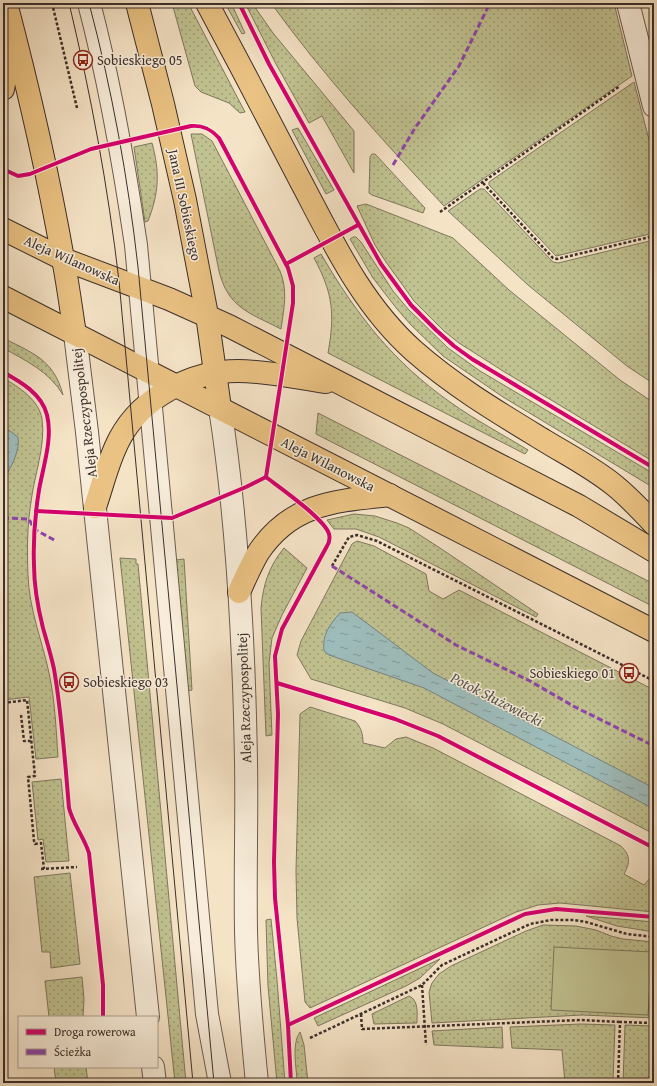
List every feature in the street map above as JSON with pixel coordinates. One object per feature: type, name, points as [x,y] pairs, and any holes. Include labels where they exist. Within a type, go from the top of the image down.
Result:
[{"type":"main road","points":[[6,3],[32,106],[63,259],[75,334]]},
{"type":"main road","name":"Jana III Sobieskiego","points":[[137,3],[179,172],[207,315]]},
{"type":"main road","points":[[207,3],[339,254],[365,296],[384,320],[413,350],[440,373],[471,396],[588,466],[612,483],[633,501],[654,524]]},
{"type":"main road","points":[[3,89],[13,32]]},
{"type":"main road","name":"Aleja Wilanowska","points":[[3,228],[63,259],[207,315],[579,506],[654,551]]},
{"type":"main road","name":"Aleja Wilanowska","points":[[3,297],[654,631]]},
{"type":"main road","name":"Aleja Rzeczypospolitej","points":[[207,315],[220,408]]},
{"type":"main road","points":[[95,507],[112,456],[120,439],[132,420],[151,401],[177,386],[198,378],[238,371],[252,371],[344,385]]},
{"type":"main road","points":[[239,592],[265,543],[296,516],[307,510],[338,501],[390,495]]},
{"type":"street","points":[[89,3],[101,50],[118,135],[135,238],[207,1014],[220,1083]]},
{"type":"street","points":[[628,3],[654,106]]},
{"type":"street","name":"Aleja Rzeczypospolitej","points":[[75,334],[95,507],[148,1016]]},
{"type":"street","name":"Aleja Rzeczypospolitej","points":[[220,408],[230,486],[239,592],[246,760],[247,959],[256,1083]]},
{"type":"street","points":[[153,1068],[155,1083]]},
{"type":"path","points":[[52,3],[77,108]]},
{"type":"path","points":[[440,212],[625,82]]},
{"type":"path","points":[[483,183],[553,258],[557,259],[654,236]]},
{"type":"path","points":[[332,566],[349,537],[357,535],[377,541],[654,681]]},
{"type":"path","points":[[3,703],[27,700],[35,776],[28,777],[34,841],[35,844],[41,843],[42,869],[77,867]]},
{"type":"path","points":[[21,715],[24,741],[31,741]]},
{"type":"path","points":[[310,1038],[422,985],[442,965],[520,928],[540,921],[563,919],[574,920],[627,934],[654,937]]},
{"type":"path","points":[[422,985],[426,1045]]},
{"type":"path","points":[[361,1014],[362,1029],[582,1020],[654,1023]]},
{"type":"path","points":[[618,1083],[620,1022]]},
{"type":"green space","points":[[172,3],[188,3],[245,112],[240,113],[229,103],[201,92],[195,86]]},
{"type":"green space","points":[[225,3],[231,3],[245,33],[242,34]]},
{"type":"green space","points":[[245,3],[252,3],[273,33],[354,131],[354,173],[322,116],[309,123],[276,64]]},
{"type":"green space","points":[[271,3],[614,3],[632,76],[444,206],[354,107],[311,56]]},
{"type":"green space","points":[[634,82],[654,159],[654,233],[556,256],[489,185],[489,182]]},
{"type":"green space","points":[[298,128],[334,190],[326,194],[292,130]]},
{"type":"green space","points":[[191,134],[202,134],[212,141],[280,271],[285,292],[281,329],[242,308],[234,301],[223,283],[219,271]]},
{"type":"green space","points":[[152,143],[155,154],[157,182],[152,211],[148,221],[145,222],[134,147]]},
{"type":"green space","points":[[372,154],[375,154],[425,208],[423,213],[369,193],[370,157]]},
{"type":"green space","points":[[480,189],[484,189],[553,262],[558,263],[654,240],[654,384],[627,366],[528,285],[448,211]]},
{"type":"green space","points":[[366,204],[453,238],[509,290],[620,380],[654,403],[654,462],[503,371],[459,343],[444,331],[414,301],[375,245],[357,206]]},
{"type":"green space","points":[[356,237],[361,242],[393,291],[408,309],[448,348],[480,371],[654,474],[654,488],[503,397],[443,356],[411,325],[373,278],[350,239]]},
{"type":"green space","points":[[321,254],[362,317],[393,353],[430,387],[459,409],[528,450],[525,454],[328,353],[332,315],[331,304],[325,282],[314,258]]},
{"type":"green space","points":[[3,338],[24,348],[41,359],[54,373],[63,395],[58,387],[44,373],[3,348]]},
{"type":"green space","points":[[3,378],[22,390],[33,400],[42,419],[43,429],[41,450],[32,492],[29,521],[27,548],[28,575],[33,612],[53,694],[58,757],[36,759],[29,697],[3,700],[3,475],[7,474],[10,431],[3,429]]},
{"type":"green space","points":[[318,413],[654,584],[654,607],[316,434]]},
{"type":"green space","points":[[354,514],[375,516],[409,528],[538,614],[536,617],[379,537],[356,529],[334,529],[327,520]]},
{"type":"green space","points":[[357,541],[374,546],[426,574],[429,591],[443,599],[459,590],[654,690],[654,834],[443,724],[405,708],[311,679],[297,655],[301,641],[352,544]]},
{"type":"green space","points":[[284,548],[307,568],[282,615],[272,638],[269,663],[272,735],[266,736],[261,608],[263,591],[268,576],[274,562]]},
{"type":"green space","points":[[120,558],[136,559],[136,564],[138,564],[186,1083],[175,1083]]},
{"type":"green space","points":[[184,559],[192,690],[186,691],[176,560]]},
{"type":"green space","points":[[310,707],[355,721],[361,731],[363,743],[385,748],[396,739],[406,737],[433,748],[621,846],[628,856],[628,863],[624,874],[644,885],[651,877],[654,876],[654,912],[560,903],[538,905],[516,912],[310,1008],[305,1002],[297,918],[296,871],[300,714]]},
{"type":"green space","points":[[61,779],[69,861],[46,862],[43,839],[38,840],[32,782]]},
{"type":"green space","points":[[70,873],[80,964],[51,968],[50,952],[42,952],[34,877]]},
{"type":"green space","points":[[586,916],[654,922],[654,932],[617,926]]},
{"type":"green space","points":[[271,919],[285,1083],[277,1083],[268,986],[266,920]]},
{"type":"green space","points":[[543,925],[576,926],[596,930],[623,939],[654,942],[654,1018],[582,1015],[432,1023],[429,992],[432,983],[439,974],[451,966],[526,931]]},
{"type":"green space","points":[[554,947],[652,952],[648,1015],[551,1010]]},
{"type":"green space","points":[[440,959],[420,978],[406,986],[318,1026],[314,1018]]},
{"type":"green space","points":[[82,977],[84,999],[83,1016],[49,1016],[45,981]]},
{"type":"green space","points":[[409,996],[416,1004],[417,1023],[374,1024],[372,1014]]},
{"type":"green space","points":[[581,1024],[615,1025],[613,1083],[565,1083],[562,1050],[512,1048],[510,1027]]},
{"type":"green space","points":[[625,1025],[654,1026],[654,1077],[649,1076],[648,1083],[623,1083]]},
{"type":"green space","points":[[502,1027],[503,1048],[434,1045],[432,1031]]},
{"type":"green space","points":[[300,1032],[304,1045],[308,1083],[297,1083],[295,1050],[297,1037]]},
{"type":"green space","points":[[54,1068],[86,1068],[88,1083],[56,1083]]},
{"type":"water","points":[[3,429],[10,431],[18,437],[18,442],[16,456],[12,465],[7,474],[3,475]]},
{"type":"water","points":[[352,612],[433,673],[654,788],[654,809],[424,688],[329,655],[324,651],[324,639],[328,630],[340,613]]},
{"type":"tram line","points":[[69,3],[85,72],[98,141],[110,211],[119,281],[193,1083]]},
{"type":"tram line","points":[[89,3],[112,101],[124,167],[138,267],[214,1083]]},
{"type":"marked path","points":[[393,165],[415,128],[459,66],[490,3]]},
{"type":"marked path","points":[[3,518],[29,519],[34,529],[56,541]]},
{"type":"marked path","points":[[332,566],[456,645],[530,681],[575,707],[654,746]]},
{"type":"cycle path","points":[[239,3],[269,64],[381,264],[411,305],[454,346],[472,359],[654,468]]},
{"type":"cycle path","points":[[3,169],[18,176],[30,174],[91,149],[191,126],[203,127],[213,132],[219,138],[288,268],[293,286],[293,303],[266,477],[311,512],[326,528],[329,534],[328,545],[282,629],[275,656],[278,714],[274,862],[275,898],[288,1025],[291,1083]]},
{"type":"cycle path","points":[[286,264],[358,225]]},
{"type":"cycle path","points":[[3,372],[24,384],[36,395],[41,401],[49,424],[48,443],[35,518],[34,573],[39,613],[53,664],[57,686],[69,808],[73,820],[89,853],[103,985],[103,1016]]},
{"type":"cycle path","points":[[36,511],[172,518],[266,477]]},
{"type":"cycle path","points":[[277,683],[395,719],[438,736],[654,848]]},
{"type":"cycle path","points":[[288,1025],[525,914],[556,909],[654,917]]},
{"type":"place","name":"Sobieskiego 05","points":[[83,60]]},
{"type":"place","name":"Sobieskiego 01","points":[[629,673]]},
{"type":"place","name":"Sobieskiego 03","points":[[69,682]]},
{"type":"water label","name":"Potok Służewiecki","points":[[497,699]]}]
